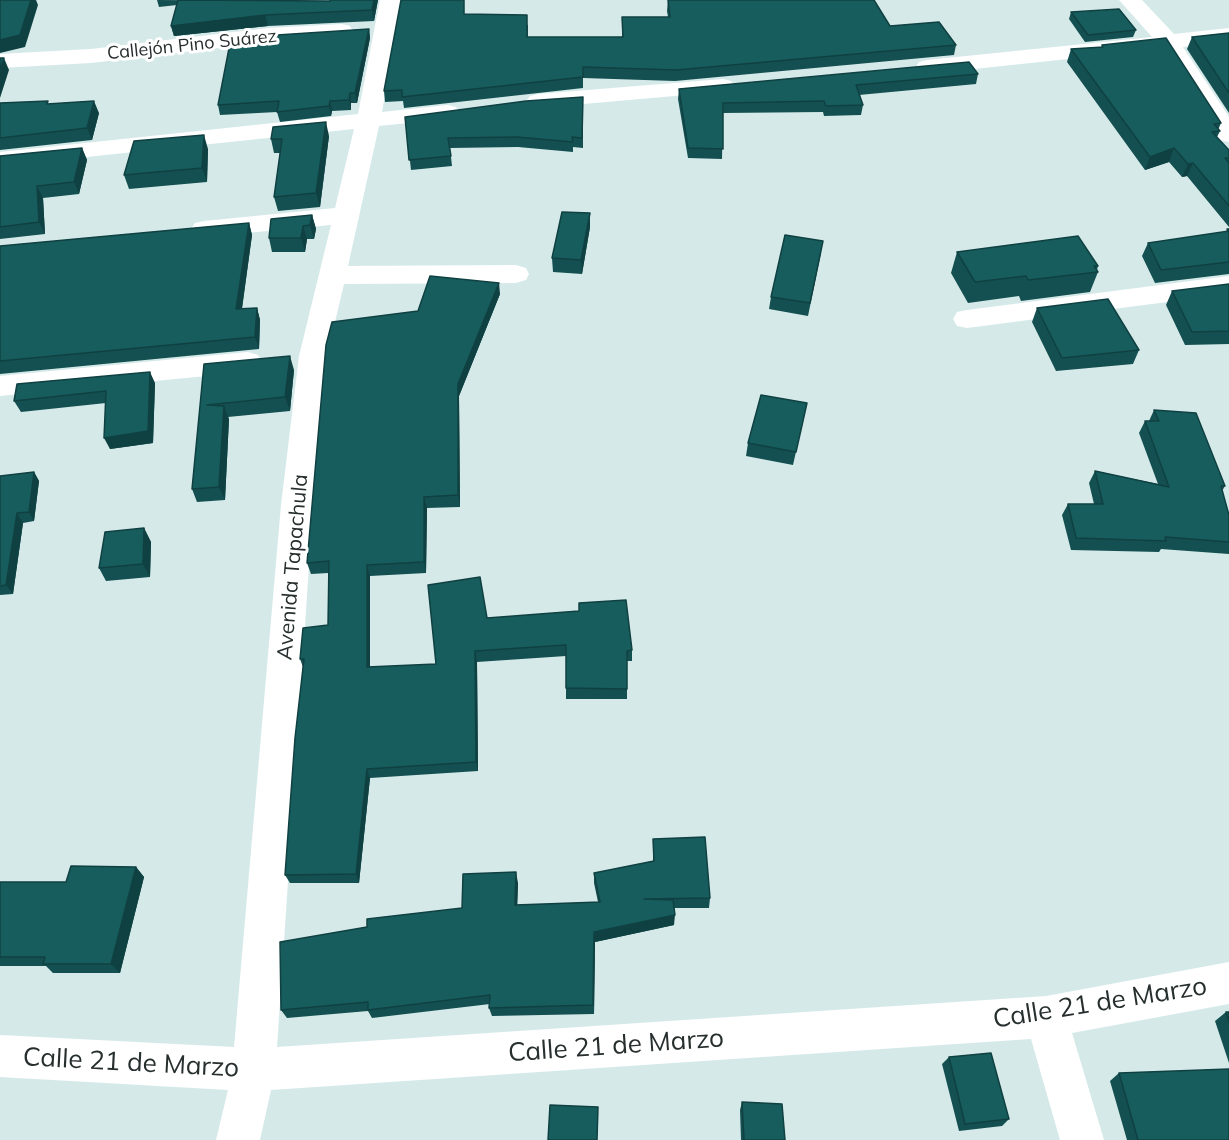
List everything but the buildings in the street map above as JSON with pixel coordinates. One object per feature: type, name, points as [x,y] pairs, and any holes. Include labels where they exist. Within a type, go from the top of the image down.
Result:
[{"type":"street","points":[[1130,0],[1169,42],[1229,135]]},
{"type":"street","name":"Callejón Pino Suárez","points":[[0,61],[91,56],[268,35],[388,15]]},
{"type":"street","name":"Avenida Tapachula","points":[[238,1140],[254,1070],[297,505],[294,358],[333,275],[368,122],[388,15]]},
{"type":"street","points":[[902,70],[1229,35]]},
{"type":"street","points":[[515,104],[749,84]]},
{"type":"street","points":[[1205,98],[1229,97]]},
{"type":"street","points":[[0,159],[368,122],[470,109]]},
{"type":"street","points":[[179,232],[346,215]]},
{"type":"street","points":[[333,275],[516,274]]},
{"type":"street","points":[[967,319],[1229,285]]},
{"type":"street","points":[[0,386],[294,358]]},
{"type":"street","name":"Calle 21 de Marzo","points":[[0,1056],[254,1070],[1046,1017],[1229,983]]},
{"type":"street","points":[[1046,1017],[1083,1140]]}]
